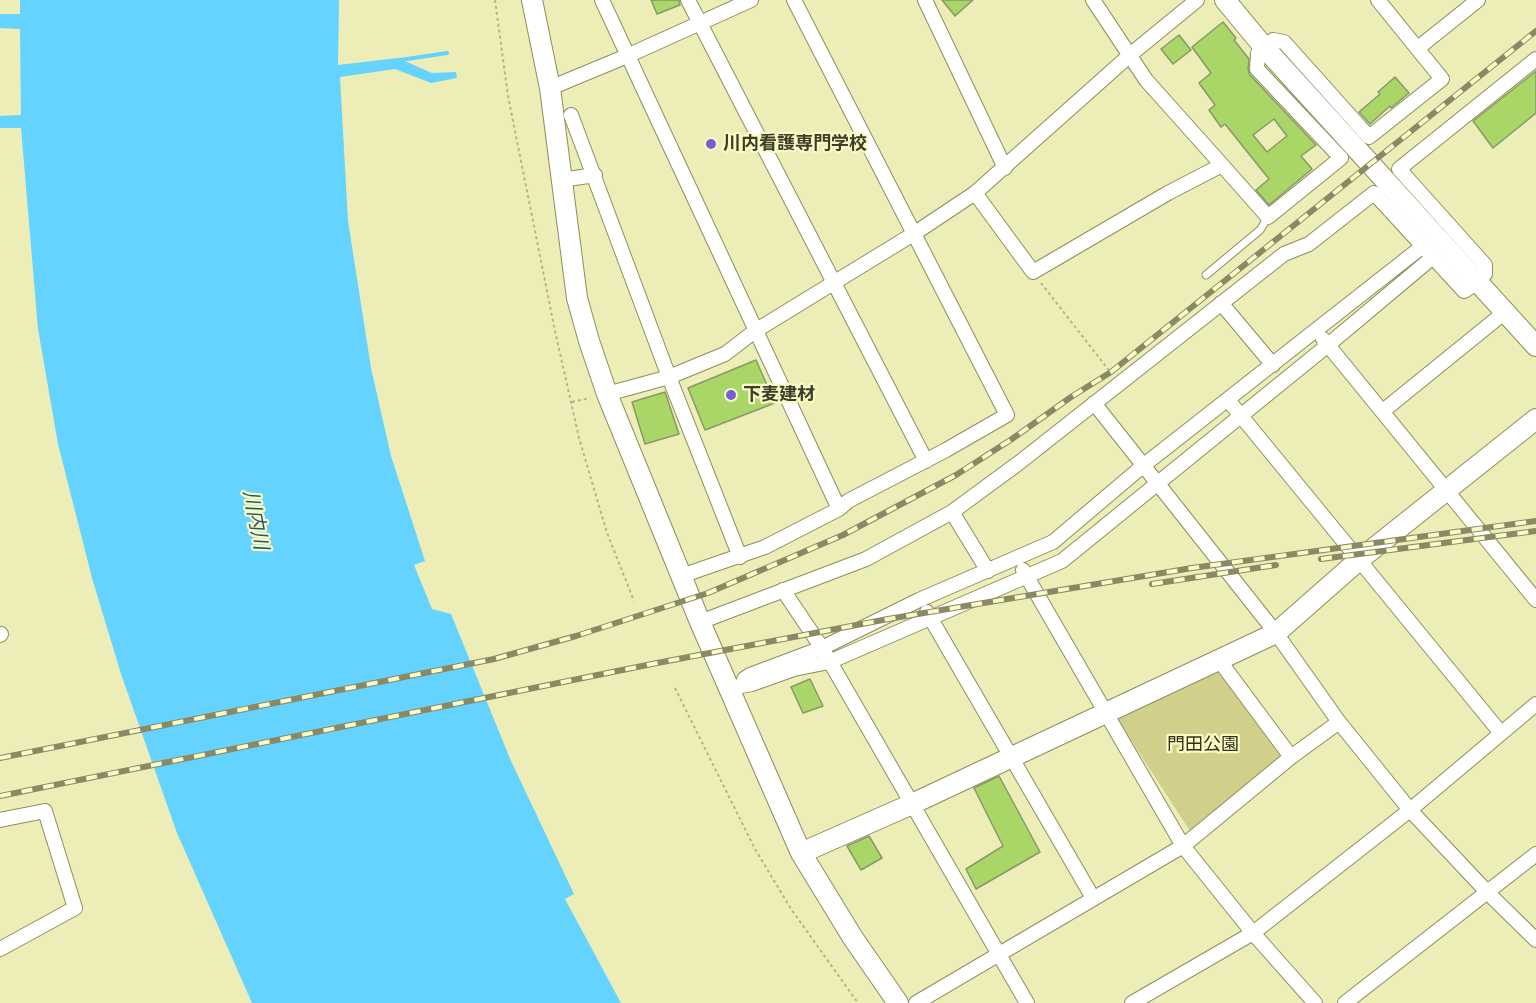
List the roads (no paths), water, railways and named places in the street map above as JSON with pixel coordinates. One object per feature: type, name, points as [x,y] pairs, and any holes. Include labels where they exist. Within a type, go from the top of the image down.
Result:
[{"type":"street","points":[[532,0],[550,88],[577,297],[589,341],[608,394],[700,622],[801,853],[853,938],[898,1003]]},
{"type":"street","points":[[602,0],[839,509]]},
{"type":"street","points":[[688,0],[926,461]]},
{"type":"street","points":[[550,88],[751,0]]},
{"type":"street","points":[[681,576],[765,547],[839,509],[848,501],[926,461],[1007,415],[794,0]]},
{"type":"street","points":[[925,0],[1005,168]]},
{"type":"street","points":[[1093,0],[1146,80],[1268,217],[1341,158],[1257,69],[1258,53],[1264,47],[1273,40],[1284,42],[1369,137],[1442,79],[1378,0]]},
{"type":"street","points":[[608,394],[669,377],[725,354],[755,331],[915,233],[975,193],[1130,55],[1197,0]]},
{"type":"street","points":[[1225,0],[1264,47],[1536,346]]},
{"type":"street","points":[[1418,48],[1478,0]]},
{"type":"street","points":[[700,622],[866,559],[952,512],[1284,254],[1309,244],[1374,193],[1464,291],[1478,282],[1485,274],[1485,265],[1399,169],[1536,59]]},
{"type":"street","points":[[572,115],[669,377],[740,557]]},
{"type":"street","points":[[975,193],[1033,272],[1168,193],[1222,165]]},
{"type":"street","points":[[561,180],[595,175]]},
{"type":"street","points":[[730,688],[750,675],[822,648],[919,600],[1053,542],[1144,465],[1423,246]]},
{"type":"street","points":[[730,688],[752,684],[794,669],[829,662],[1062,561],[1433,257]]},
{"type":"street","points":[[1221,303],[1273,365]]},
{"type":"street","points":[[1383,411],[1505,312]]},
{"type":"street","points":[[1316,330],[1536,600]]},
{"type":"street","points":[[1228,400],[1500,732]]},
{"type":"street","points":[[1094,403],[1276,633],[1339,722],[1410,810],[1536,940]]},
{"type":"street","points":[[801,853],[912,804],[1276,633],[1359,560],[1536,419]]},
{"type":"street","points":[[952,512],[988,571]]},
{"type":"street","points":[[1015,558],[1183,846],[1253,933],[1315,1003]]},
{"type":"street","points":[[783,590],[822,648],[1027,1003]]},
{"type":"street","points":[[919,600],[932,617],[1093,898]]},
{"type":"street","points":[[1219,660],[1291,757]]},
{"type":"street","points":[[1132,1003],[1253,933],[1410,810],[1536,704]]},
{"type":"street","points":[[916,1003],[1183,846],[1291,757],[1339,722]]},
{"type":"street","points":[[0,820],[45,811],[75,908],[0,949]]},
{"type":"street","points":[[1345,1003],[1536,854]]},
{"type":"lane","points":[[1206,275],[1260,230],[1268,217]]},
{"type":"water","name":"川内川","points":[[20,0],[339,0],[338,65],[398,58],[432,73],[456,72],[457,78],[431,83],[395,69],[340,77],[348,221],[371,368],[391,456],[425,561],[414,565],[432,609],[451,614],[511,761],[574,894],[565,899],[621,1003],[252,1003],[177,833],[121,674],[92,578],[58,444],[38,329],[21,128],[0,128],[0,116],[21,115],[20,29],[0,28],[0,14],[20,14]]},
{"type":"waterway","points":[[400,60],[447,53]]},
{"type":"railway","points":[[0,758],[494,659],[576,636],[708,593],[843,535],[956,475],[1111,372],[1536,31]]},
{"type":"railway","points":[[0,796],[652,664],[888,619],[1192,568],[1536,521]]},
{"type":"railway","points":[[1321,559],[1536,531]]},
{"type":"railway","points":[[1152,584],[1276,565]]},
{"type":"place","name":"川内看護専門学校","points":[[711,144]]},
{"type":"place","name":"下麦建材","points":[[731,395]]},
{"type":"park label","name":"門田公園","points":[[1203,745]]}]
